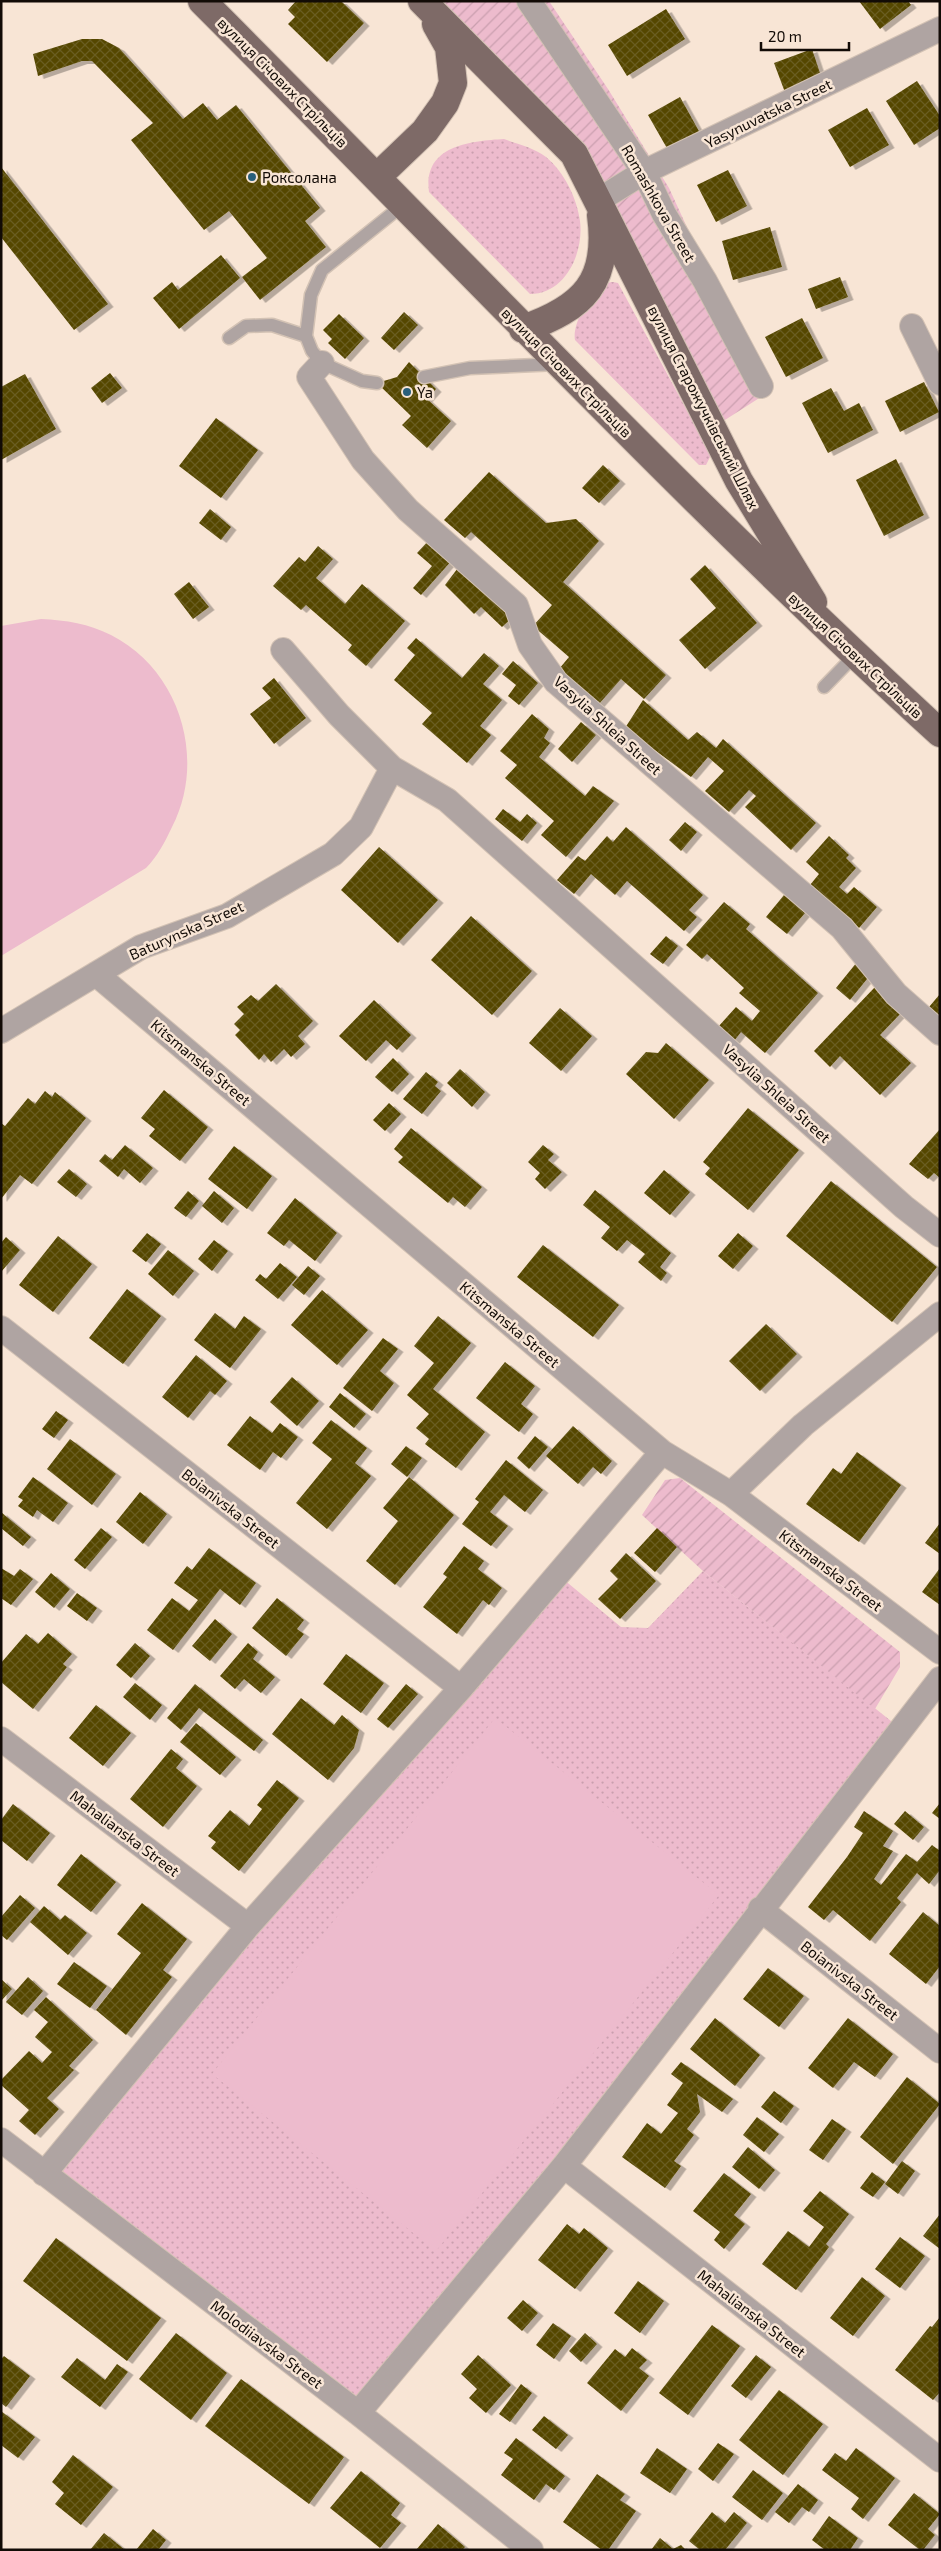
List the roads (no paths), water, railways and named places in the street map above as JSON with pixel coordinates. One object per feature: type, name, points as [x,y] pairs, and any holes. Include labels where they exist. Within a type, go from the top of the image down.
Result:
[{"type":"main road","name":"вулиця Січових Стрільців","points":[[202,1],[404,204],[558,364],[833,635],[940,733]]},
{"type":"main road","name":"вулиця Старожучківський Шлях","points":[[377,177],[425,130],[445,103],[453,83],[449,47],[423,2]]},
{"type":"main road","name":"вулиця Старожучківський Шлях","points":[[423,2],[574,154],[599,200],[739,481],[833,635]]},
{"type":"main road","name":"вулиця Старожучківський Шлях","points":[[523,329],[546,321],[571,308],[586,294],[600,266],[604,239],[599,200]]},
{"type":"street","name":"Romashkova Street","points":[[529,1],[644,172],[664,214],[705,281],[761,386]]},
{"type":"street","name":"Yasynuvatska Street","points":[[599,200],[644,172],[940,29]]},
{"type":"street","points":[[912,326],[940,382]]},
{"type":"street","name":"Vasylia Shleia Street","points":[[322,363],[310,377],[364,460],[408,510],[516,605],[530,645],[556,682],[842,928],[896,994],[940,1033]]},
{"type":"street","name":"Vasylia Shleia Street","points":[[283,650],[339,715],[392,768],[447,800],[897,1200],[940,1235]]},
{"type":"street","name":"Baturynska Street","points":[[1,1031],[141,947],[227,916],[333,854],[361,827],[392,768]]},
{"type":"street","name":"Kitsmanska Street","points":[[96,974],[662,1452],[731,1494],[940,1652]]},
{"type":"street","points":[[731,1494],[803,1425],[940,1314]]},
{"type":"street","name":"Boianivska Street","points":[[1,1328],[461,1688]]},
{"type":"street","points":[[44,2174],[248,1926],[461,1688],[662,1452]]},
{"type":"street","points":[[358,2413],[564,2166],[760,1909],[940,1679]]},
{"type":"street","name":"Mahalianska Street","points":[[1,1739],[248,1926]]},
{"type":"street","name":"Boianivska Street","points":[[760,1909],[940,2051]]},
{"type":"street","name":"Molodiiavska Street","points":[[1,2140],[358,2413],[531,2550]]},
{"type":"street","name":"Mahalianska Street","points":[[564,2166],[940,2460]]},
{"type":"lane","points":[[377,383],[362,381],[322,363],[312,351],[306,336],[311,295],[322,270],[404,204]]},
{"type":"lane","points":[[229,338],[246,326],[272,325],[306,336]]},
{"type":"lane","points":[[424,377],[470,368],[558,364]]},
{"type":"lane","points":[[824,687],[855,655]]},
{"type":"place","name":"Роксолана","points":[[252,177]]},
{"type":"place","name":"Ya","points":[[407,392]]}]
